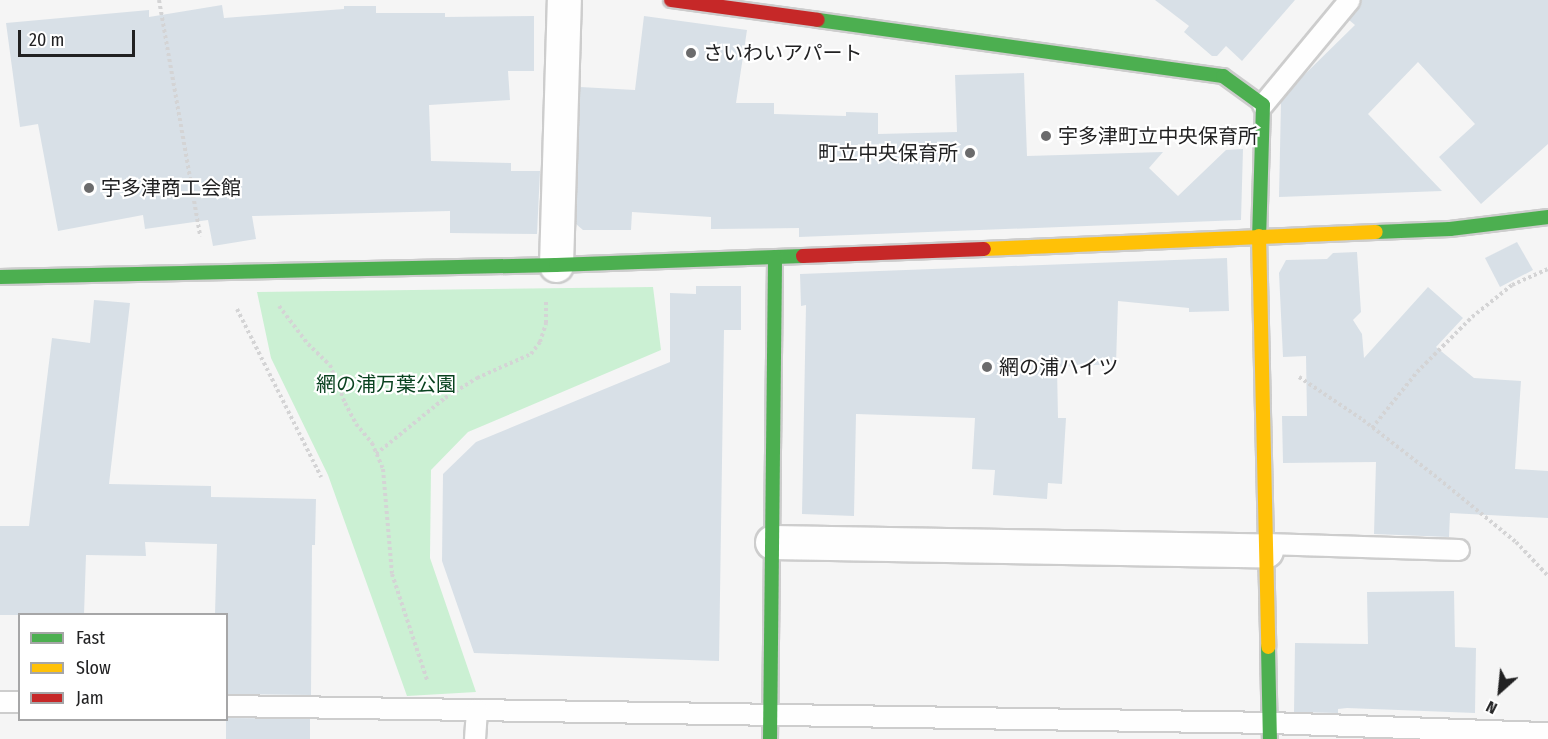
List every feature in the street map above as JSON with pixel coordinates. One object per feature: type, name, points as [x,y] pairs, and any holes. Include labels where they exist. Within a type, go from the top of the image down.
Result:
[{"type":"street","points":[[551,265],[564,0]]},
{"type":"street","points":[[672,0],[1223,76],[1263,105],[1259,238],[1270,731]]},
{"type":"street","points":[[0,277],[551,265],[775,257],[1450,229],[1548,217]]},
{"type":"street","points":[[770,739],[775,257]]},
{"type":"street","points":[[772,542],[1266,548]]},
{"type":"lane","points":[[1263,105],[1350,0]]},
{"type":"lane","points":[[1266,548],[1459,550]]},
{"type":"lane","points":[[0,702],[18,702]]},
{"type":"lane","points":[[228,706],[771,714],[1270,731],[1548,733]]},
{"type":"lane","points":[[475,739],[477,710]]},
{"type":"path","points":[[159,0],[212,272],[321,477]]},
{"type":"path","points":[[376,454],[445,398],[477,378],[531,354],[540,342],[546,324],[551,265]]},
{"type":"path","points":[[1372,428],[1417,372],[1472,317],[1512,285],[1548,269]]},
{"type":"path","points":[[267,271],[274,299],[301,336],[330,365],[356,424],[372,443],[383,470],[392,574],[436,709]]},
{"type":"path","points":[[1262,357],[1299,377],[1372,428],[1516,543],[1548,576]]},
{"type":"green space","name":"網の浦万葉公園","points":[[653,287],[661,350],[468,432],[431,470],[430,558],[476,692],[407,696],[328,475],[271,358],[257,292]]},
{"type":"building","points":[[1155,0],[1295,0],[1242,61],[1226,46],[1217,56],[1212,56],[1184,32],[1189,26]]},
{"type":"building","points":[[1362,0],[1548,0],[1548,144],[1481,204],[1439,157],[1475,124],[1418,62],[1368,114],[1442,191],[1279,197],[1281,102],[1302,77],[1355,25],[1349,20]]},
{"type":"building","points":[[222,5],[224,18],[344,9],[344,6],[376,6],[376,13],[445,13],[445,17],[534,16],[534,71],[508,71],[510,100],[429,105],[431,161],[511,163],[511,171],[540,171],[537,234],[450,233],[450,211],[252,216],[256,239],[213,246],[208,220],[145,229],[143,215],[58,231],[38,124],[20,127],[6,23],[149,10],[149,17]]},
{"type":"building","points":[[644,16],[747,30],[736,103],[774,103],[774,114],[846,116],[846,112],[878,113],[878,134],[957,132],[955,75],[1024,73],[1027,156],[1163,152],[1149,168],[1178,196],[1226,150],[1243,149],[1241,220],[799,237],[799,228],[711,229],[711,217],[632,212],[631,230],[583,230],[576,224],[580,87],[635,90]]},
{"type":"building","points":[[1517,242],[1533,270],[1500,287],[1485,258]]},
{"type":"building","points":[[1357,252],[1361,312],[1353,320],[1362,334],[1364,358],[1428,287],[1463,318],[1436,347],[1474,378],[1521,381],[1515,469],[1548,471],[1548,518],[1450,513],[1449,537],[1374,534],[1376,462],[1283,463],[1282,416],[1307,416],[1306,356],[1283,357],[1279,273],[1286,260],[1327,259],[1333,253]]},
{"type":"building","points":[[1227,258],[1229,311],[1189,312],[1189,308],[1118,301],[1116,364],[1057,367],[1058,418],[1066,418],[1062,484],[1048,483],[1047,499],[993,495],[995,470],[972,469],[975,418],[856,414],[854,516],[802,514],[806,305],[801,306],[800,274]]},
{"type":"building","points":[[696,286],[741,286],[741,330],[724,330],[719,661],[474,653],[442,561],[443,474],[476,442],[670,362],[670,293],[696,294]]},
{"type":"building","points":[[94,300],[130,303],[109,484],[211,486],[211,497],[316,499],[315,545],[312,545],[311,695],[228,694],[228,613],[215,613],[217,544],[145,542],[146,556],[86,555],[84,613],[0,615],[0,526],[29,526],[52,338],[90,343]]},
{"type":"building","points":[[1454,591],[1455,647],[1476,648],[1475,713],[1347,708],[1338,709],[1338,713],[1294,712],[1295,643],[1368,644],[1367,592]]},
{"type":"building","points":[[228,718],[310,719],[310,739],[226,739]]},
{"type":"traffic: fast","points":[[818,20],[1223,76],[1263,105],[1259,236]]},
{"type":"traffic: fast","points":[[1376,232],[1450,229],[1548,217]]},
{"type":"traffic: fast","points":[[0,277],[556,265],[803,256]]},
{"type":"traffic: fast","points":[[770,739],[775,257]]},
{"type":"traffic: fast","points":[[1268,647],[1270,739]]},
{"type":"traffic: slow","points":[[984,249],[1376,232]]},
{"type":"traffic: slow","points":[[1259,236],[1268,647]]},
{"type":"traffic: jam","points":[[671,0],[818,20]]},
{"type":"traffic: jam","points":[[803,256],[984,249]]},
{"type":"place","name":"さいわいアパート","points":[[691,53]]},
{"type":"place","name":"宇多津町立中央保育所","points":[[1046,136]]},
{"type":"place","name":"町立中央保育所","points":[[970,153]]},
{"type":"place","name":"宇多津商工会館","points":[[89,188]]},
{"type":"place","name":"網の浦ハイツ","points":[[987,367]]}]
